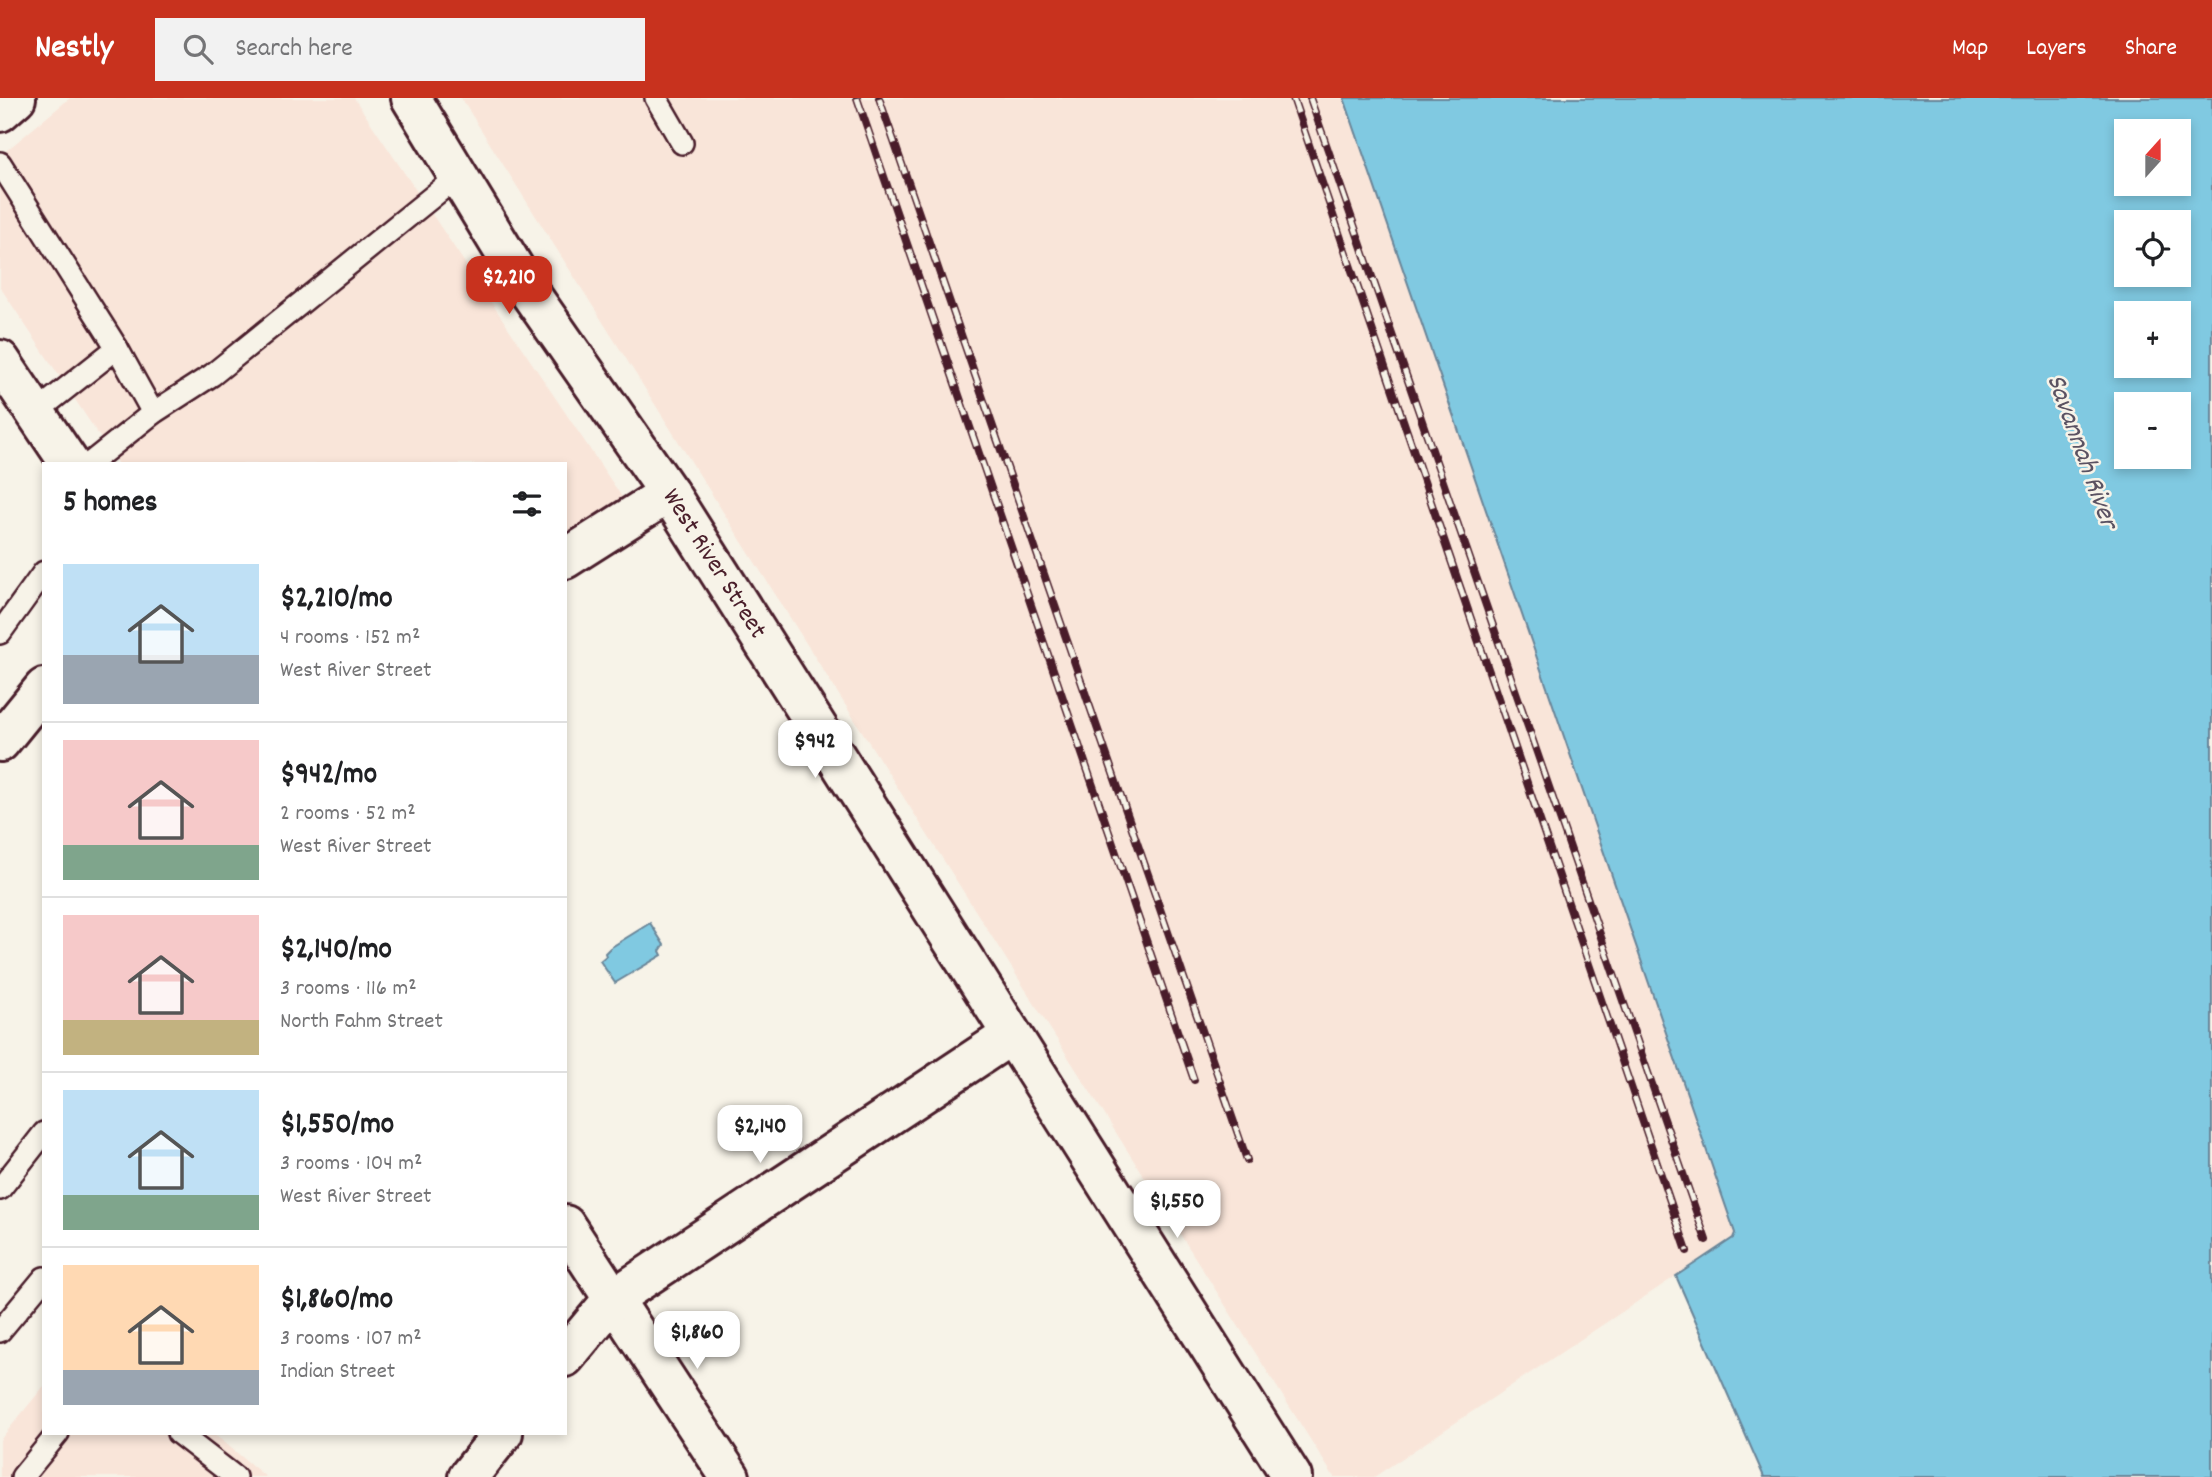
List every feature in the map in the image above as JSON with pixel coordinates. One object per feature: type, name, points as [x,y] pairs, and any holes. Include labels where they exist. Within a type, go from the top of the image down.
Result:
[{"type":"street","points":[[0,112],[16,98]]},
{"type":"street","name":"West River Street","points":[[411,98],[525,286],[668,493],[1292,1477]]},
{"type":"street","points":[[0,360],[69,462]]},
{"type":"street","points":[[567,558],[668,493]]},
{"type":"street","points":[[0,741],[42,690]]},
{"type":"street","points":[[567,1355],[614,1298],[1012,1035]]},
{"type":"street","points":[[567,1227],[730,1477]]},
{"type":"street","points":[[468,1477],[501,1435]]},
{"type":"lane","points":[[656,98],[682,143]]},
{"type":"lane","points":[[0,163],[117,348],[153,413]]},
{"type":"lane","points":[[92,462],[153,413],[212,375],[458,176]]},
{"type":"lane","points":[[35,414],[117,348]]},
{"type":"lane","points":[[0,633],[42,575]]},
{"type":"lane","points":[[0,1189],[42,1136]]},
{"type":"lane","points":[[0,1331],[42,1280]]},
{"type":"lane","points":[[22,1477],[56,1435]]},
{"type":"lane","points":[[181,1435],[235,1477]]},
{"type":"shaded area","points":[[70,98],[354,98],[624,500],[567,535],[567,462],[117,462],[0,287],[0,156]]},
{"type":"shaded area","points":[[461,98],[1344,98],[1735,1233],[1733,1238],[1374,1477],[1334,1477]]},
{"type":"shaded area","points":[[42,1388],[42,1435],[215,1435],[266,1477],[0,1477],[0,1440]]},
{"type":"water","name":"Savannah River","points":[[1344,98],[2212,98],[2212,1477],[1764,1477],[1676,1276],[1733,1238],[1735,1233]]},
{"type":"water","points":[[650,923],[664,945],[660,951],[662,955],[615,983],[600,961],[610,948]]},
{"type":"railway","points":[[857,98],[1194,1080]]},
{"type":"railway","points":[[879,98],[1247,1160]]},
{"type":"railway","points":[[1293,98],[1687,1251]]},
{"type":"railway","points":[[1310,98],[1706,1240]]}]
